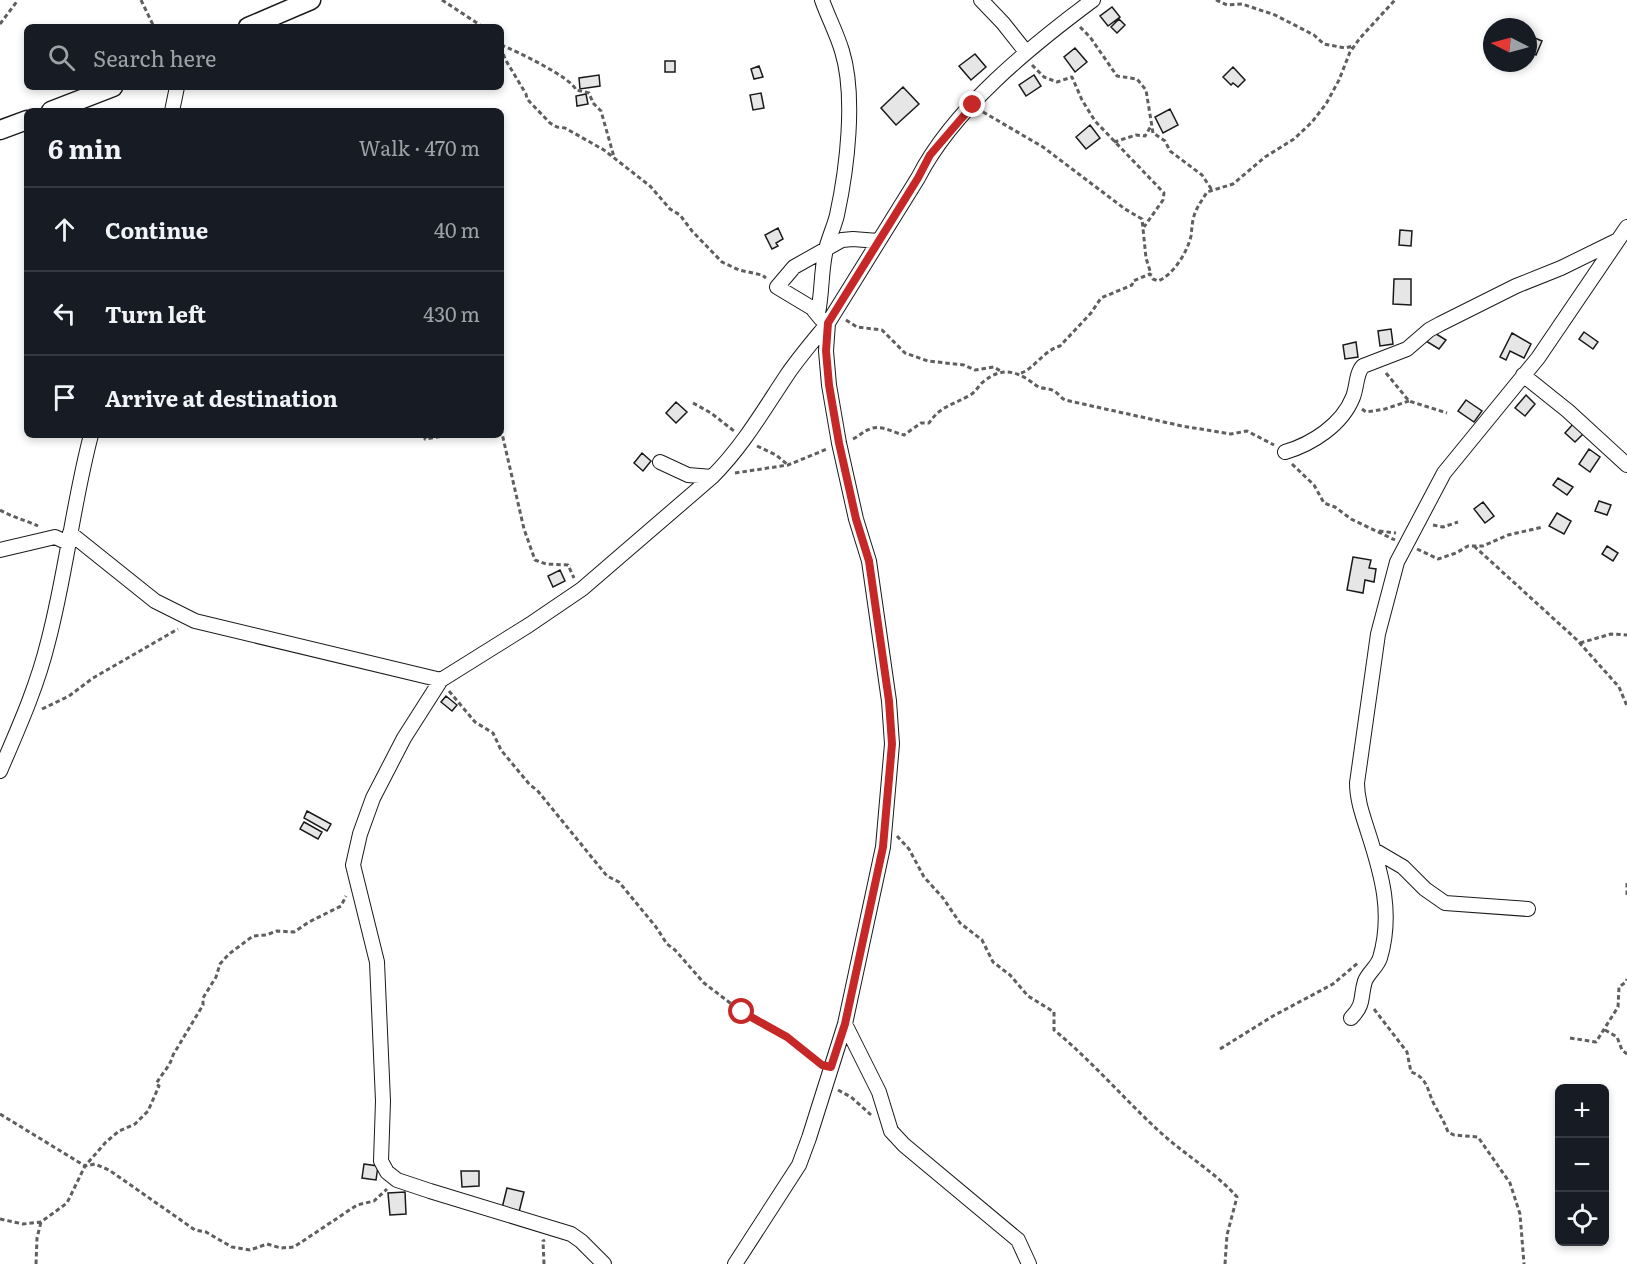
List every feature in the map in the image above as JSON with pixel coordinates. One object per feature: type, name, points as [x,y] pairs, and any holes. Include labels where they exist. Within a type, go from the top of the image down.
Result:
[{"type":"street","points":[[255,24],[311,0]]},
{"type":"street","points":[[735,1264],[799,1166],[845,1024],[883,847],[892,744],[889,701],[869,561],[856,519],[829,385],[826,351],[826,249],[836,218],[843,178],[849,106],[843,52],[822,0]]},
{"type":"street","points":[[981,0],[1003,23],[1024,55]]},
{"type":"street","points":[[604,1264],[571,1234],[397,1180],[387,1172],[381,1161],[383,1101],[377,962],[353,865],[360,834],[373,798],[404,738],[441,681],[529,626],[582,589],[731,458],[746,440],[878,241],[930,155],[1005,70],[1093,0]]},
{"type":"street","points":[[59,108],[105,90]]},
{"type":"street","points":[[173,108],[176,90]]},
{"type":"street","points":[[0,130],[24,121]]},
{"type":"street","points":[[1351,1018],[1361,1006],[1366,980],[1378,965],[1386,932],[1383,879],[1358,800],[1357,783],[1378,634],[1393,571],[1444,473],[1554,336],[1627,227]]},
{"type":"street","points":[[826,319],[777,287],[794,267],[826,249],[848,239],[878,241]]},
{"type":"street","points":[[1285,452],[1319,437],[1340,418],[1348,407],[1356,388],[1359,370],[1363,366],[1407,349],[1429,330],[1440,324],[1516,286],[1561,268],[1616,241]]},
{"type":"street","points":[[1523,375],[1576,418],[1627,465]]},
{"type":"street","points":[[0,771],[19,726],[48,643],[79,482],[90,438]]},
{"type":"street","points":[[660,462],[688,475],[712,477]]},
{"type":"street","points":[[0,550],[55,537],[69,538],[155,601],[195,621],[441,681]]},
{"type":"street","points":[[1374,850],[1403,867],[1425,889],[1445,903],[1528,909]]},
{"type":"street","points":[[845,1024],[879,1092],[891,1131],[904,1145],[1018,1240],[1029,1264]]},
{"type":"path","points":[[0,24],[18,0]]},
{"type":"path","points":[[141,0],[153,24]]},
{"type":"path","points":[[442,0],[478,24]]},
{"type":"path","points":[[1216,0],[1227,5],[1242,4],[1275,15],[1314,35],[1324,44],[1346,48],[1355,45]]},
{"type":"path","points":[[826,319],[857,327],[882,330],[905,353],[928,360],[964,365],[975,370],[994,367],[1002,372],[1026,372],[1041,356],[1060,346],[1091,313],[1101,298],[1132,285],[1133,281],[1150,273],[1153,279],[1158,281],[1165,278],[1176,267],[1191,237],[1191,227],[1196,211],[1207,192],[1233,184],[1265,157],[1294,139],[1312,122],[1340,80],[1355,45],[1395,0]]},
{"type":"path","points":[[1070,17],[1089,37],[1117,76],[1137,80],[1146,90],[1153,133],[1165,141],[1170,151],[1202,175],[1212,190]]},
{"type":"path","points":[[504,47],[546,67],[574,85],[576,90],[589,93],[601,111],[615,159]]},
{"type":"path","points":[[504,55],[527,99],[541,111],[550,123],[566,128],[615,159],[650,186],[670,209],[680,215],[722,262],[739,270],[762,275],[777,287]]},
{"type":"path","points":[[1024,55],[1044,77],[1057,82],[1072,77],[1095,121],[1164,193],[1163,201],[1143,228]]},
{"type":"path","points":[[973,105],[1043,147],[1125,209],[1142,219],[1147,266],[1153,279]]},
{"type":"path","points":[[1114,142],[1137,135],[1145,136],[1151,125]]},
{"type":"path","points":[[1369,364],[1381,368],[1409,401],[1447,413]]},
{"type":"path","points":[[712,477],[788,465],[860,436],[870,428],[882,428],[904,435],[921,423],[929,423],[934,415],[949,404],[970,395],[984,381],[1002,372]]},
{"type":"path","points":[[1020,373],[1039,387],[1054,391],[1065,400],[1192,428],[1231,434],[1247,430],[1285,452],[1286,458],[1314,485],[1324,503],[1377,531],[1410,535],[1432,525],[1443,527],[1458,522]]},
{"type":"path","points":[[1348,407],[1366,412],[1385,409],[1409,401]]},
{"type":"path","points":[[693,403],[711,413],[746,440],[776,455],[788,465]]},
{"type":"path","points":[[503,438],[524,529],[535,560],[546,564],[568,565],[582,589]]},
{"type":"path","points":[[0,510],[11,517],[20,518],[37,526],[55,537]]},
{"type":"path","points":[[1377,531],[1410,535],[1438,559],[1456,553],[1467,546],[1484,546],[1508,535],[1542,528]]},
{"type":"path","points":[[1474,546],[1580,643],[1619,687],[1627,706]]},
{"type":"path","points":[[19,726],[42,709],[69,696],[93,678],[195,621]]},
{"type":"path","points":[[1580,643],[1611,634],[1627,635]]},
{"type":"path","points":[[441,681],[475,722],[493,733],[501,750],[530,785],[537,790],[606,876],[619,882],[667,944],[704,983],[742,1012],[787,1037],[822,1065],[831,1067]]},
{"type":"path","points":[[886,823],[909,849],[924,877],[943,898],[960,923],[982,940],[993,962],[1010,975],[1028,996],[1054,1012],[1054,1030],[1075,1047],[1160,1131],[1238,1197],[1227,1235],[1224,1264]]},
{"type":"path","points":[[0,1219],[23,1224],[41,1222],[67,1203],[85,1166],[106,1142],[119,1131],[135,1124],[148,1111],[161,1074],[171,1064],[172,1055],[203,1005],[202,998],[216,977],[220,964],[253,936],[277,930],[294,932],[341,906],[351,882],[353,865]]},
{"type":"path","points":[[1627,883],[1627,896]]},
{"type":"path","points":[[1220,1049],[1273,1016],[1333,984],[1359,962]]},
{"type":"path","points":[[1570,1038],[1596,1042],[1618,1007],[1619,987],[1627,979]]},
{"type":"path","points":[[1363,996],[1407,1052],[1411,1072],[1419,1074],[1428,1087],[1434,1105],[1443,1118],[1448,1132],[1454,1135],[1478,1137],[1510,1183],[1520,1214],[1524,1264]]},
{"type":"path","points":[[1605,1030],[1617,1037],[1622,1050],[1627,1054]]},
{"type":"path","points":[[826,1081],[851,1096],[865,1111],[891,1131]]},
{"type":"path","points":[[0,1114],[85,1166],[94,1164],[109,1170],[195,1230],[206,1232],[232,1247],[250,1250],[267,1244],[281,1248],[294,1247],[357,1205],[374,1201],[397,1180]]},
{"type":"path","points":[[36,1264],[41,1222]]},
{"type":"building","points":[[1112,7],[1120,17],[1108,26],[1100,16]]},
{"type":"building","points":[[1119,19],[1125,25],[1117,33],[1111,27]]},
{"type":"building","points":[[1537,39],[1542,41],[1537,53]]},
{"type":"building","points":[[1075,48],[1087,62],[1075,72],[1064,57]]},
{"type":"building","points":[[975,54],[986,67],[971,80],[959,66]]},
{"type":"building","points":[[665,61],[675,61],[675,72],[665,72]]},
{"type":"building","points":[[759,66],[763,77],[754,79],[751,69]]},
{"type":"building","points":[[1233,67],[1245,80],[1238,87],[1233,83],[1231,85],[1223,77]]},
{"type":"building","points":[[599,75],[600,86],[580,89],[579,78]]},
{"type":"building","points":[[1034,75],[1041,86],[1026,96],[1019,85]]},
{"type":"building","points":[[903,87],[919,104],[896,125],[881,108]]},
{"type":"building","points":[[761,93],[764,108],[753,110],[750,95]]},
{"type":"building","points":[[586,94],[588,104],[577,106],[576,96]]},
{"type":"building","points":[[1170,109],[1178,125],[1163,133],[1155,117]]},
{"type":"building","points":[[1090,125],[1100,138],[1086,149],[1076,137]]},
{"type":"building","points":[[778,228],[783,239],[776,243],[778,246],[772,249],[765,235]]},
{"type":"building","points":[[1400,230],[1412,231],[1411,246],[1399,245]]},
{"type":"building","points":[[1394,279],[1411,279],[1411,305],[1393,304]]},
{"type":"building","points":[[1391,329],[1393,344],[1380,346],[1378,331]]},
{"type":"building","points":[[1433,332],[1446,340],[1439,349],[1426,341]]},
{"type":"building","points":[[1584,332],[1598,342],[1593,349],[1579,339]]},
{"type":"building","points":[[1512,333],[1531,344],[1524,358],[1510,351],[1506,360],[1500,357]]},
{"type":"building","points":[[1356,342],[1358,357],[1345,359],[1343,345]]},
{"type":"building","points":[[1526,395],[1535,404],[1525,416],[1515,408]]},
{"type":"building","points":[[1466,400],[1482,411],[1474,422],[1458,411]]},
{"type":"building","points":[[676,402],[687,412],[676,423],[666,413]]},
{"type":"building","points":[[1574,423],[1584,433],[1575,442],[1565,433]]},
{"type":"building","points":[[1589,449],[1600,457],[1590,472],[1579,464]]},
{"type":"building","points":[[642,453],[651,461],[643,471],[634,463]]},
{"type":"building","points":[[1558,478],[1573,487],[1567,495],[1553,485]]},
{"type":"building","points":[[1599,501],[1611,505],[1607,515],[1595,511]]},
{"type":"building","points":[[1483,502],[1494,516],[1485,523],[1474,509]]},
{"type":"building","points":[[1557,513],[1571,521],[1564,534],[1549,526]]},
{"type":"building","points":[[1607,546],[1618,553],[1613,561],[1602,554]]},
{"type":"building","points":[[1353,557],[1371,560],[1369,568],[1376,569],[1374,582],[1365,580],[1363,593],[1347,590]]},
{"type":"building","points":[[560,570],[565,581],[553,587],[548,576]]},
{"type":"building","points":[[446,696],[457,705],[452,711],[441,702]]},
{"type":"building","points":[[307,811],[331,824],[327,831],[304,818]]},
{"type":"building","points":[[304,822],[322,832],[318,839],[300,829]]},
{"type":"building","points":[[364,1164],[378,1166],[376,1180],[362,1178]]},
{"type":"building","points":[[461,1171],[479,1171],[479,1186],[462,1187]]},
{"type":"building","points":[[507,1188],[524,1192],[519,1212],[502,1208]]},
{"type":"building","points":[[405,1192],[406,1214],[390,1215],[388,1193]]},
{"type":"route","points":[[742,1012],[787,1037],[822,1065],[831,1067],[845,1024],[883,847],[892,744],[879,618],[869,561],[856,519],[829,385],[826,351],[828,323],[930,155],[973,105]]}]
